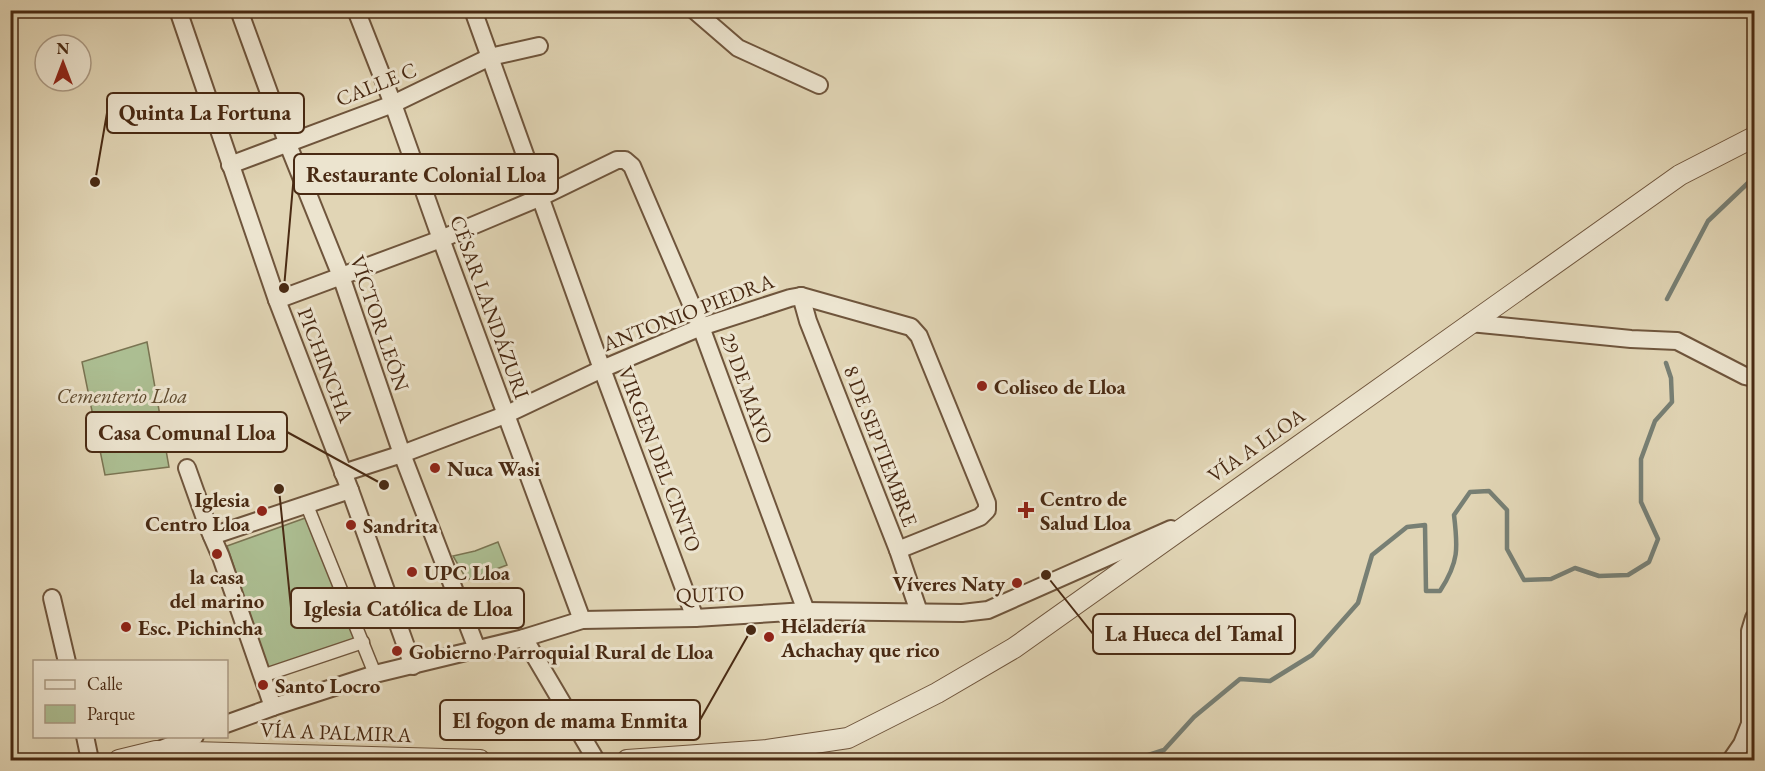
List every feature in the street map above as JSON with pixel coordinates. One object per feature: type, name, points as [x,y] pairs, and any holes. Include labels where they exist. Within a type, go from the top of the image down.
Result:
[{"type":"street","name":"PICHINCHA","points":[[178,10],[277,300],[350,490],[413,666]]},
{"type":"street","name":"CÉSAR LANDÁZURI","points":[[356,10],[393,104],[582,620]]},
{"type":"street","points":[[694,10],[738,48],[819,85]]},
{"type":"street","name":"VIRGEN DEL CINTO","points":[[474,11],[602,369],[695,618]]},
{"type":"street","name":"VÍCTOR LEÓN","points":[[240,13],[287,142],[341,276],[402,454],[477,649]]},
{"type":"street","name":"CALLE C","points":[[230,165],[393,104],[490,57],[539,46]]},
{"type":"street","name":"VÍA A LLOA","points":[[627,760],[767,750],[848,738],[937,693],[1014,648],[1680,174],[1755,137]]},
{"type":"street","name":"29 DE MAYO","points":[[541,197],[617,160],[625,160],[632,166],[701,327],[806,611]]},
{"type":"street","points":[[277,300],[441,240],[541,197]]},
{"type":"street","name":"ANTONIO PIEDRA","points":[[343,473],[402,454],[505,415],[602,369],[701,327],[801,296],[911,327],[919,336],[987,503],[987,510],[980,517],[898,550]]},
{"type":"street","name":"8 DE SEPTIEMBRE","points":[[801,296],[808,321],[898,550],[919,612]]},
{"type":"street","points":[[1470,323],[1631,339],[1677,341],[1745,376],[1755,378]]},
{"type":"street","points":[[187,468],[273,707]]},
{"type":"street","points":[[212,536],[350,490]]},
{"type":"street","points":[[306,503],[375,674]]},
{"type":"street","name":"QUITO","points":[[228,723],[375,674],[524,638],[582,620],[695,618],[806,611],[962,613],[988,610],[1191,520]]},
{"type":"street","points":[[51,598],[66,660]]},
{"type":"street","points":[[1731,760],[1742,744],[1750,724],[1750,631],[1755,618]]},
{"type":"street","points":[[524,638],[596,760]]},
{"type":"street","points":[[262,676],[363,642]]},
{"type":"street","points":[[84,738],[90,760]]},
{"type":"street","points":[[156,752],[190,738]]},
{"type":"street","name":"VÍA A PALMIRA","points":[[120,760],[156,752],[480,760]]},
{"type":"green space","name":"Cementerio Lloa","points":[[147,342],[169,467],[105,475],[82,362]]},
{"type":"green space","points":[[308,517],[359,640],[268,668],[227,546]]},
{"type":"green space","points":[[498,542],[507,565],[467,580],[453,556]]},
{"type":"waterway","points":[[1667,299],[1708,221],[1754,179]]},
{"type":"waterway","points":[[1133,760],[1164,750],[1194,717],[1240,679],[1270,681],[1312,655],[1358,603],[1372,555],[1407,527],[1425,525],[1426,591],[1440,591],[1451,572],[1456,554],[1454,515],[1470,492],[1489,491],[1507,510],[1507,549],[1524,580],[1551,579],[1575,568],[1599,576],[1628,575],[1649,562],[1658,539],[1641,502],[1641,459],[1655,421],[1672,402],[1671,378],[1666,363]]},
{"type":"place","name":"Quinta La Fortuna","points":[[95,182]]},
{"type":"place","name":"Restaurante Colonial Lloa","points":[[284,288]]},
{"type":"place","name":"Coliseo de Lloa","points":[[982,386]]},
{"type":"place","name":"Nuca Wasi","points":[[435,468]]},
{"type":"place","name":"Casa Comunal Lloa","points":[[384,485]]},
{"type":"place","name":"Iglesia Católica de Lloa","points":[[279,489]]},
{"type":"place","name":"Centro de Salud Lloa","points":[[1026,510]]},
{"type":"place","name":"Iglesia Centro Lloa","points":[[262,511]]},
{"type":"place","name":"Sandrita","points":[[351,525]]},
{"type":"place","name":"la casa del marino","points":[[217,554]]},
{"type":"place","name":"UPC Lloa","points":[[412,572]]},
{"type":"place","name":"La Hueca del Tamal","points":[[1046,575]]},
{"type":"place","name":"Víveres Naty","points":[[1017,583]]},
{"type":"place","name":"Esc. Pichincha","points":[[126,627]]},
{"type":"place","name":"El fogon de mama Enmita","points":[[751,630]]},
{"type":"place","name":"Heladería Achachay que rico","points":[[769,637]]},
{"type":"place","name":"Gobierno Parroquial Rural de Lloa","points":[[397,651]]},
{"type":"place","name":"Santo Locro","points":[[263,685]]}]
